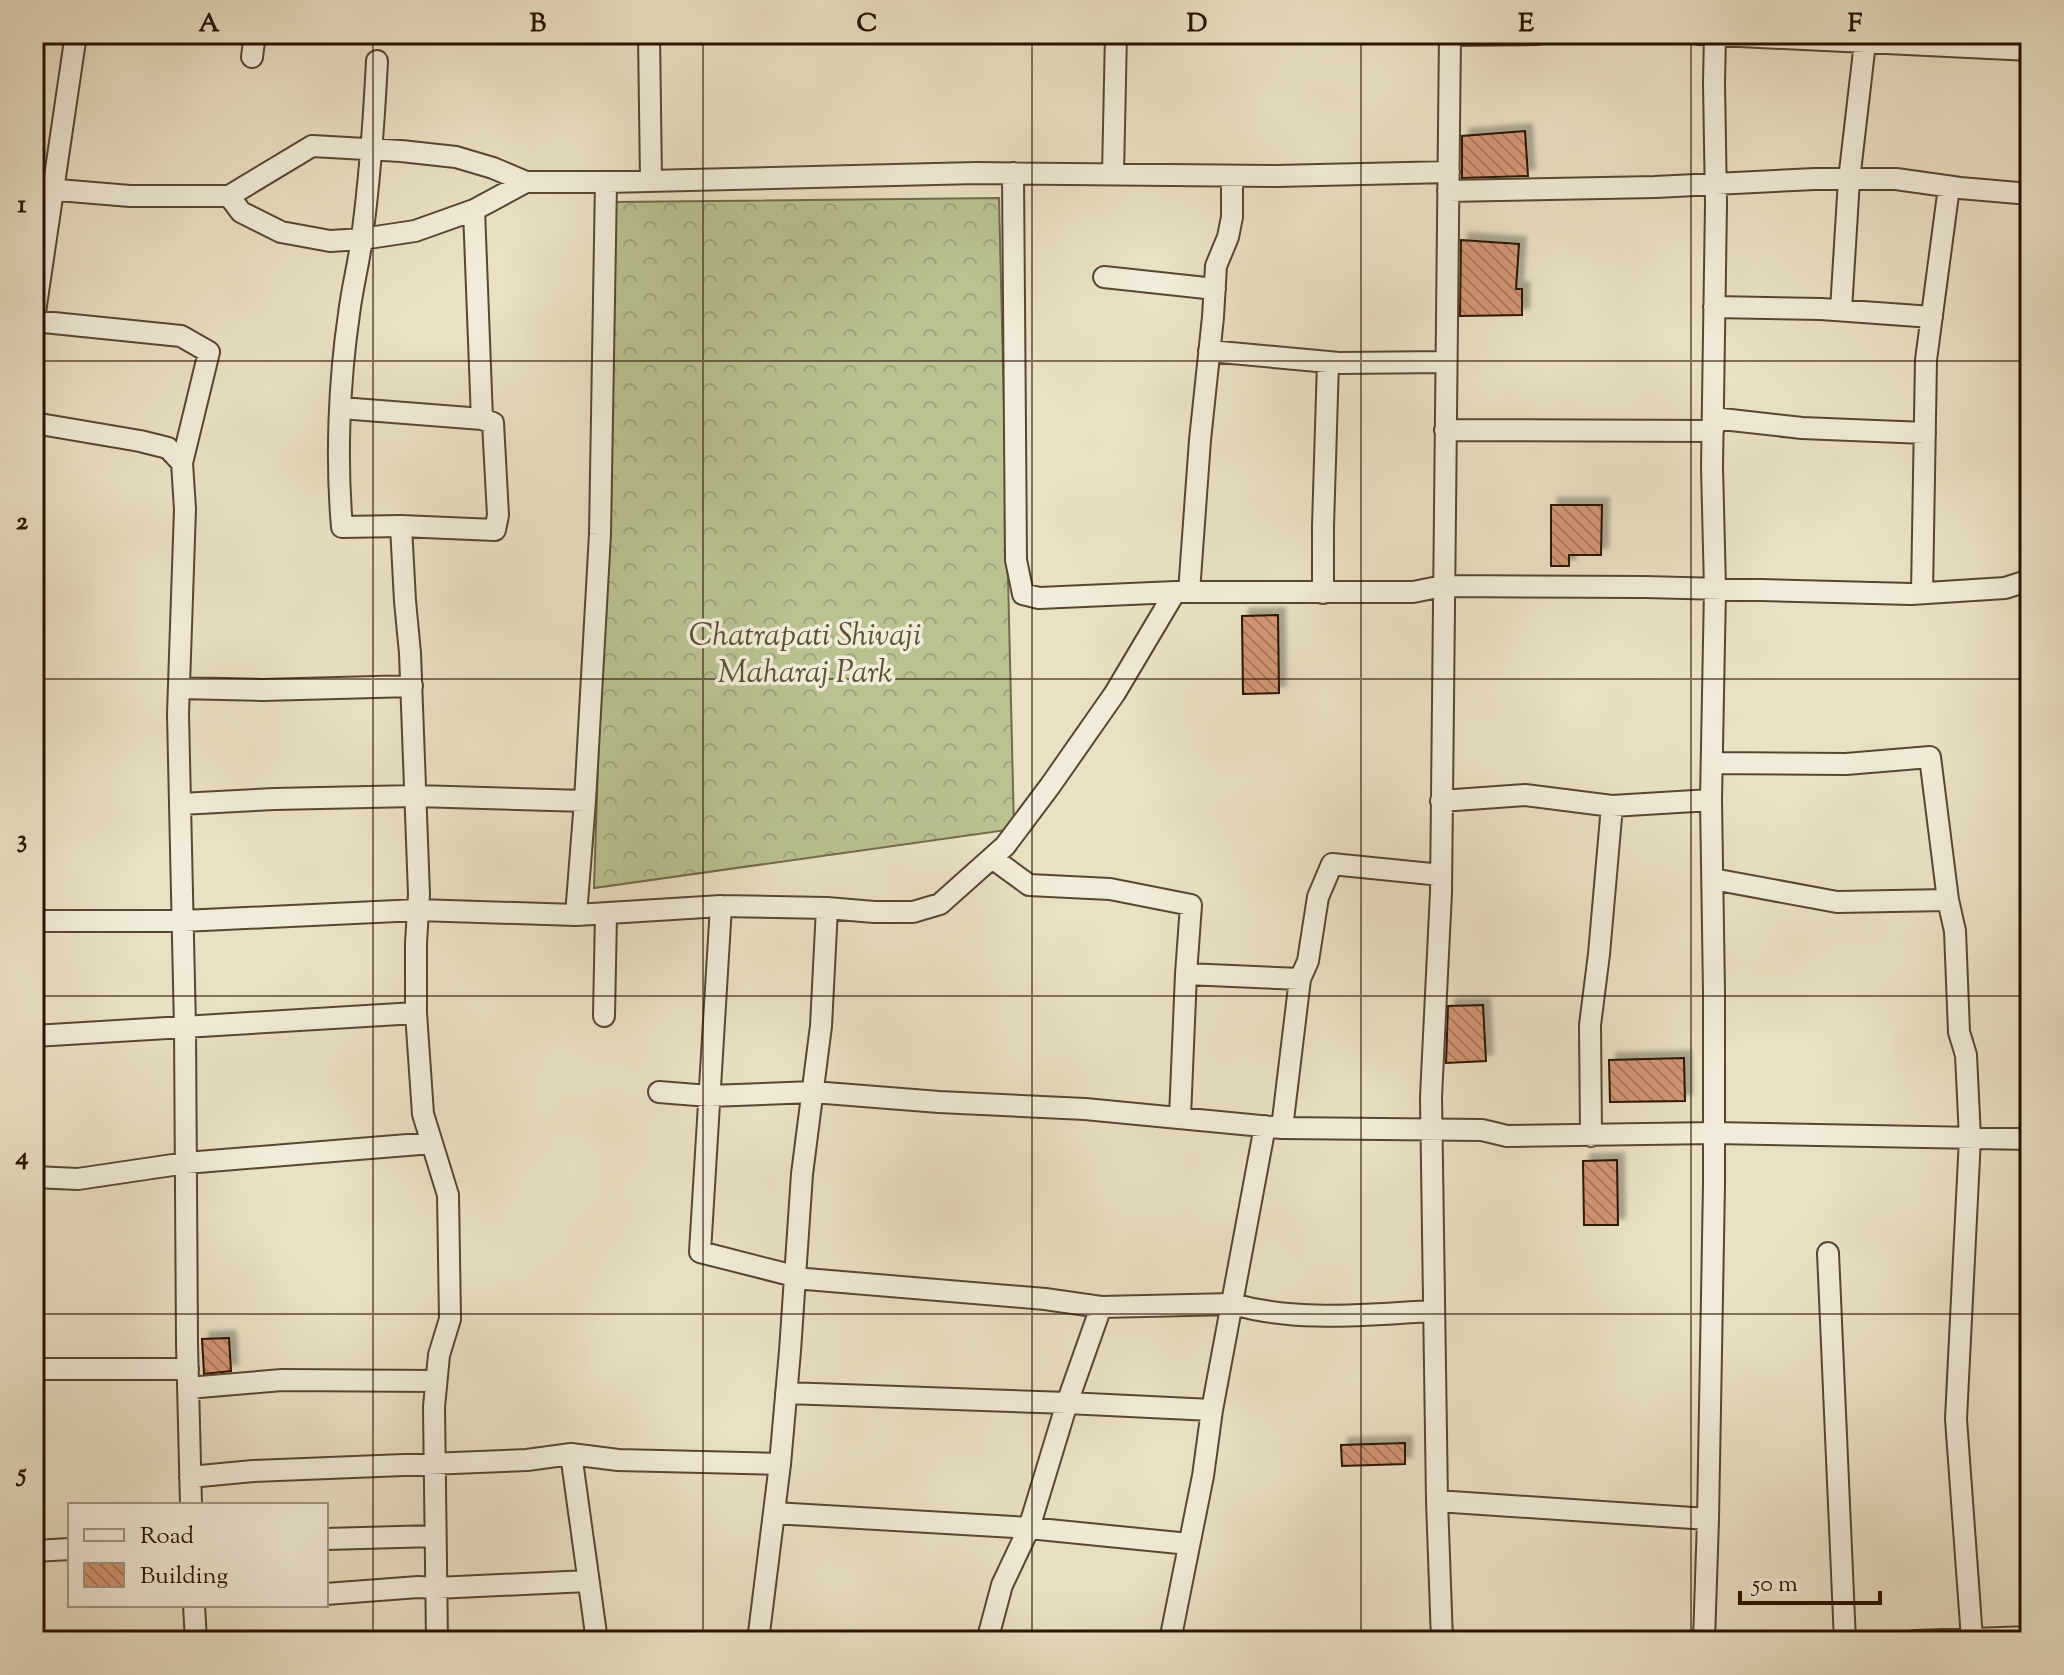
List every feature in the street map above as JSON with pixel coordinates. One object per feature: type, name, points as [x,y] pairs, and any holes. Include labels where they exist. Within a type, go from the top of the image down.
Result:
[{"type":"street","points":[[76,34],[44,190],[34,320],[181,336],[209,352],[182,463],[185,509],[179,688],[191,1503]]},
{"type":"street","points":[[252,57],[255,34]]},
{"type":"street","points":[[649,34],[651,181]]},
{"type":"street","points":[[1113,174],[1116,34]]},
{"type":"street","points":[[1442,1641],[1431,1129],[1441,875],[1450,34],[1538,34]]},
{"type":"street","points":[[1699,34],[1865,38],[2030,50]]},
{"type":"street","points":[[1704,1641],[1714,1133],[1711,800],[1715,589],[1715,34]]},
{"type":"street","points":[[1841,310],[1849,180],[1865,38]]},
{"type":"street","points":[[341,408],[482,419],[493,423],[498,515],[495,530],[342,527],[341,408],[348,316],[362,239],[373,149],[377,61]]},
{"type":"street","points":[[44,190],[130,196],[229,196],[312,146],[456,157],[526,182],[1013,173],[1716,184],[1896,179],[2030,194]]},
{"type":"street","points":[[1013,173],[1016,560],[1023,594],[1039,598],[1182,592],[1413,592],[1443,586],[1922,593],[2005,588],[2030,580]]},
{"type":"street","points":[[34,921],[183,921],[418,910],[576,915],[721,906],[913,912],[940,904],[1005,846],[1115,693],[1182,592],[1216,266],[1228,237],[1232,217],[1232,176]]},
{"type":"street","points":[[229,196],[241,212],[281,232],[330,241],[415,231],[474,210],[526,182]]},
{"type":"street","points":[[576,915],[600,534],[606,182]]},
{"type":"street","points":[[1922,593],[1926,360],[1949,187]]},
{"type":"street","points":[[474,210],[482,419]]},
{"type":"street","points":[[1104,277],[1215,289]]},
{"type":"street","points":[[1714,307],[1841,310],[1932,317]]},
{"type":"street","points":[[1209,351],[1328,362],[1446,362]]},
{"type":"street","points":[[1323,593],[1328,362]]},
{"type":"street","points":[[34,423],[168,448],[182,463]]},
{"type":"street","points":[[1445,430],[1713,424],[1925,433]]},
{"type":"street","points":[[401,526],[412,686],[419,894],[416,1013],[423,1114],[448,1195],[450,1319],[439,1355],[434,1407],[437,1641]]},
{"type":"street","points":[[179,688],[263,690],[412,686]]},
{"type":"street","points":[[1712,763],[1846,764],[1930,757],[1948,900],[1955,931],[1959,1032],[1966,1055],[1970,1138],[1956,1419],[1972,1639]]},
{"type":"street","points":[[1441,801],[1525,795],[1612,806],[1711,800]]},
{"type":"street","points":[[180,804],[415,796],[585,801]]},
{"type":"street","points":[[1591,1136],[1590,1025],[1612,806]]},
{"type":"street","points":[[992,858],[1029,885],[1110,889],[1191,905],[1180,1117]]},
{"type":"street","points":[[1170,1641],[1233,1304],[1274,1127],[1318,897],[1332,864],[1441,875]]},
{"type":"street","points":[[1713,879],[1837,902],[1948,900]]},
{"type":"street","points":[[721,906],[700,1252],[795,1277],[1045,1299],[1101,1307],[1233,1304],[1254,1310],[1316,1316],[1434,1311]]},
{"type":"street","points":[[758,1641],[780,1464],[802,1174],[821,1026],[827,908]]},
{"type":"street","points":[[604,1016],[606,914]]},
{"type":"street","points":[[1186,974],[1300,979]]},
{"type":"street","points":[[34,1036],[416,1013]]},
{"type":"street","points":[[659,1092],[709,1096],[813,1092],[1180,1117],[1274,1127],[1482,1130],[1507,1136],[1714,1133],[2030,1139]]},
{"type":"street","points":[[34,1177],[78,1179],[186,1163],[432,1143]]},
{"type":"street","points":[[1828,1253],[1845,1641]]},
{"type":"street","points":[[987,1641],[1002,1585],[1029,1528],[1067,1403],[1101,1307]]},
{"type":"street","points":[[34,1369],[188,1379],[436,1381]]},
{"type":"street","points":[[786,1393],[1212,1410]]},
{"type":"street","points":[[190,1477],[253,1471],[527,1460],[571,1454],[618,1460],[780,1464]]},
{"type":"street","points":[[571,1454],[597,1641]]},
{"type":"street","points":[[1437,1501],[1708,1519]]},
{"type":"street","points":[[774,1513],[1029,1528],[1189,1544]]},
{"type":"street","points":[[328,1539],[435,1536]]},
{"type":"street","points":[[34,1551],[68,1549]]},
{"type":"street","points":[[328,1594],[588,1581]]},
{"type":"street","points":[[194,1607],[196,1641]]},
{"type":"street","points":[[1915,1641],[2030,1637]]},
{"type":"green space","name":"Chatrapati Shivaji Maharaj Park","points":[[999,198],[1014,829],[594,888],[616,202]]},
{"type":"building","points":[[1525,131],[1528,176],[1462,178],[1462,136]]},
{"type":"building","points":[[1461,240],[1519,244],[1516,289],[1522,289],[1522,315],[1460,316]]},
{"type":"building","points":[[1551,505],[1602,505],[1601,555],[1569,555],[1569,566],[1551,566]]},
{"type":"building","points":[[1278,615],[1279,693],[1243,694],[1242,616]]},
{"type":"building","points":[[1483,1005],[1486,1061],[1446,1063],[1448,1006]]},
{"type":"building","points":[[1684,1058],[1685,1101],[1610,1102],[1609,1060]]},
{"type":"building","points":[[1617,1160],[1618,1225],[1584,1225],[1583,1161]]},
{"type":"building","points":[[229,1338],[231,1371],[204,1374],[202,1339]]},
{"type":"building","points":[[1405,1443],[1405,1464],[1342,1466],[1341,1445]]}]
